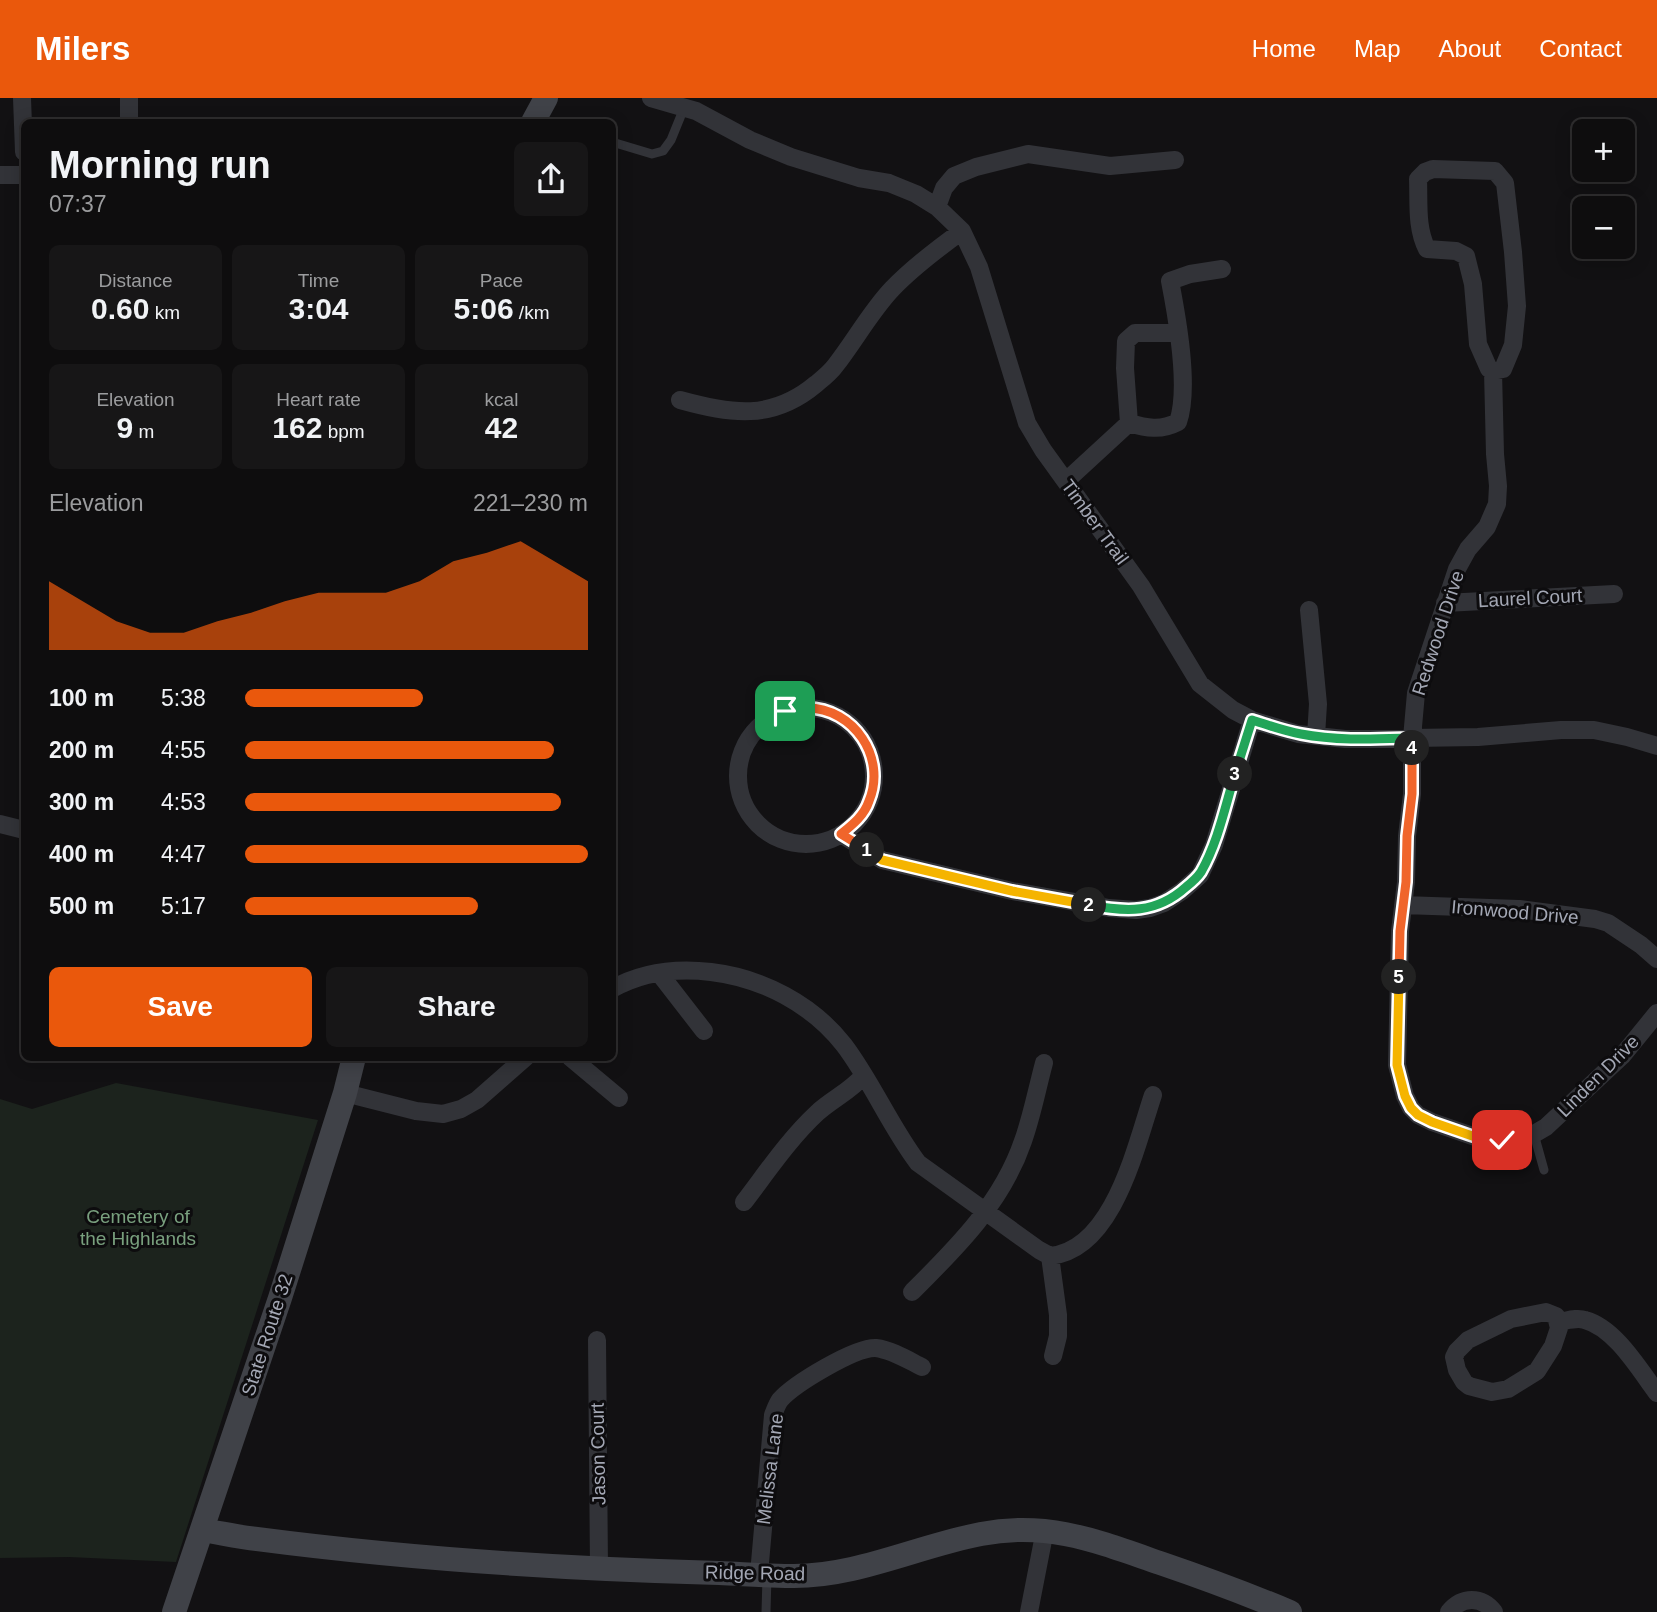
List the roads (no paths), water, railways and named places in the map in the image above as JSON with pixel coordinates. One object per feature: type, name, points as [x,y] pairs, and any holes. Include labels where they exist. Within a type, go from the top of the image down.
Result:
[{"type":"street","points":[[22,98],[23,119]]},
{"type":"street","points":[[129,98],[129,119]]},
{"type":"street","points":[[535,119],[546,98]]},
{"type":"street","name":"Timber Trail","points":[[651,98],[696,111],[750,140],[791,157],[859,178],[888,183],[916,194],[937,208],[961,231],[979,267],[1027,422],[1043,450],[1141,586],[1200,684],[1233,710],[1252,720],[1316,737],[1478,737],[1594,730],[1657,746]]},
{"type":"street","points":[[937,208],[944,188],[954,176],[976,167],[1028,154],[1110,166],[1175,160]]},
{"type":"street","name":"Redwood Drive","points":[[1433,169],[1495,171],[1505,183],[1517,306],[1513,345],[1503,369],[1493,371],[1485,364],[1478,344],[1474,284],[1466,256],[1456,251],[1427,249],[1422,240],[1418,179],[1433,169]]},
{"type":"street","points":[[0,175],[21,174]]},
{"type":"street","points":[[680,400],[713,409],[747,412],[775,407],[806,392],[833,370],[890,290],[921,261],[961,231]]},
{"type":"street","points":[[1129,423],[1149,429],[1170,427],[1178,422],[1182,410],[1182,365],[1177,313],[1170,281],[1190,274],[1222,269]]},
{"type":"street","points":[[1129,423],[1126,341],[1135,333],[1178,333]]},
{"type":"street","name":"Redwood Drive","points":[[1412,738],[1416,693],[1457,569],[1468,549],[1487,527],[1497,504],[1493,371]]},
{"type":"street","points":[[1066,481],[1129,423]]},
{"type":"street","name":"Laurel Court","points":[[1446,603],[1614,594]]},
{"type":"street","points":[[1309,610],[1318,704],[1316,737]]},
{"type":"street","points":[[807,708],[829,711],[848,722],[863,738],[872,758],[872,791],[858,820],[841,834],[820,842],[797,843],[775,836],[756,822],[743,803],[738,780],[741,758],[750,737],[766,721],[785,711],[807,708]]},
{"type":"street","points":[[841,834],[882,860],[907,866],[1012,891],[1101,907],[1136,910],[1150,908],[1164,903],[1200,875],[1214,845],[1252,720]]},
{"type":"street","name":"Linden Drive","points":[[1412,738],[1412,794],[1400,931],[1397,1065],[1411,1108],[1432,1122],[1481,1139],[1502,1140],[1534,1134],[1546,1127],[1622,1056],[1657,1013]]},
{"type":"street","points":[[0,824],[21,829]]},
{"type":"street","name":"Ironwood Drive","points":[[1403,905],[1519,909],[1595,919],[1608,923],[1642,945],[1657,959]]},
{"type":"street","points":[[616,987],[628,980],[688,969],[733,975],[776,990],[794,1000],[817,1017],[843,1044],[918,1163],[1050,1256],[1062,1255],[1081,1245],[1109,1212],[1129,1169],[1153,1095]]},
{"type":"street","points":[[659,973],[704,1031]]},
{"type":"street","name":"State Route 32","points":[[174,1612],[280,1298],[353,1061]]},
{"type":"street","points":[[345,1093],[416,1111],[443,1114],[461,1109],[477,1100],[517,1061]]},
{"type":"street","points":[[575,1061],[619,1098]]},
{"type":"street","points":[[912,1292],[960,1244],[986,1212],[1007,1179],[1023,1142],[1044,1063]]},
{"type":"street","points":[[744,1202],[787,1146],[818,1112],[864,1075]]},
{"type":"street","points":[[1050,1256],[1058,1315],[1058,1336],[1053,1356]]},
{"type":"street","points":[[1546,1312],[1556,1316],[1558,1322],[1559,1328],[1553,1346],[1537,1371],[1508,1389],[1492,1392],[1469,1387],[1457,1370],[1454,1357],[1457,1350],[1468,1340],[1511,1319],[1546,1312]]},
{"type":"street","points":[[1558,1322],[1583,1319],[1602,1327],[1615,1339],[1657,1393]]},
{"type":"street","name":"Jason Court","points":[[597,1340],[599,1568]]},
{"type":"street","name":"Melissa Lane","points":[[763,1574],[773,1415],[779,1401],[803,1382],[862,1349],[876,1348],[891,1352],[922,1367]]},
{"type":"street","name":"Ridge Road","points":[[202,1530],[254,1539],[429,1558],[793,1576],[834,1572],[985,1534],[1028,1529],[1045,1530],[1093,1540],[1233,1588],[1290,1612]]},
{"type":"street","points":[[1029,1612],[1045,1530]]},
{"type":"street","points":[[1449,1612],[1467,1600],[1485,1603],[1494,1612]]},
{"type":"lane","points":[[616,143],[652,154],[663,151],[684,108]]},
{"type":"lane","points":[[1534,1134],[1544,1170]]},
{"type":"lane","points":[[763,1574],[766,1612]]},
{"type":"park label","name":"Cemetery of the Highlands","points":[[138,1227]]}]
